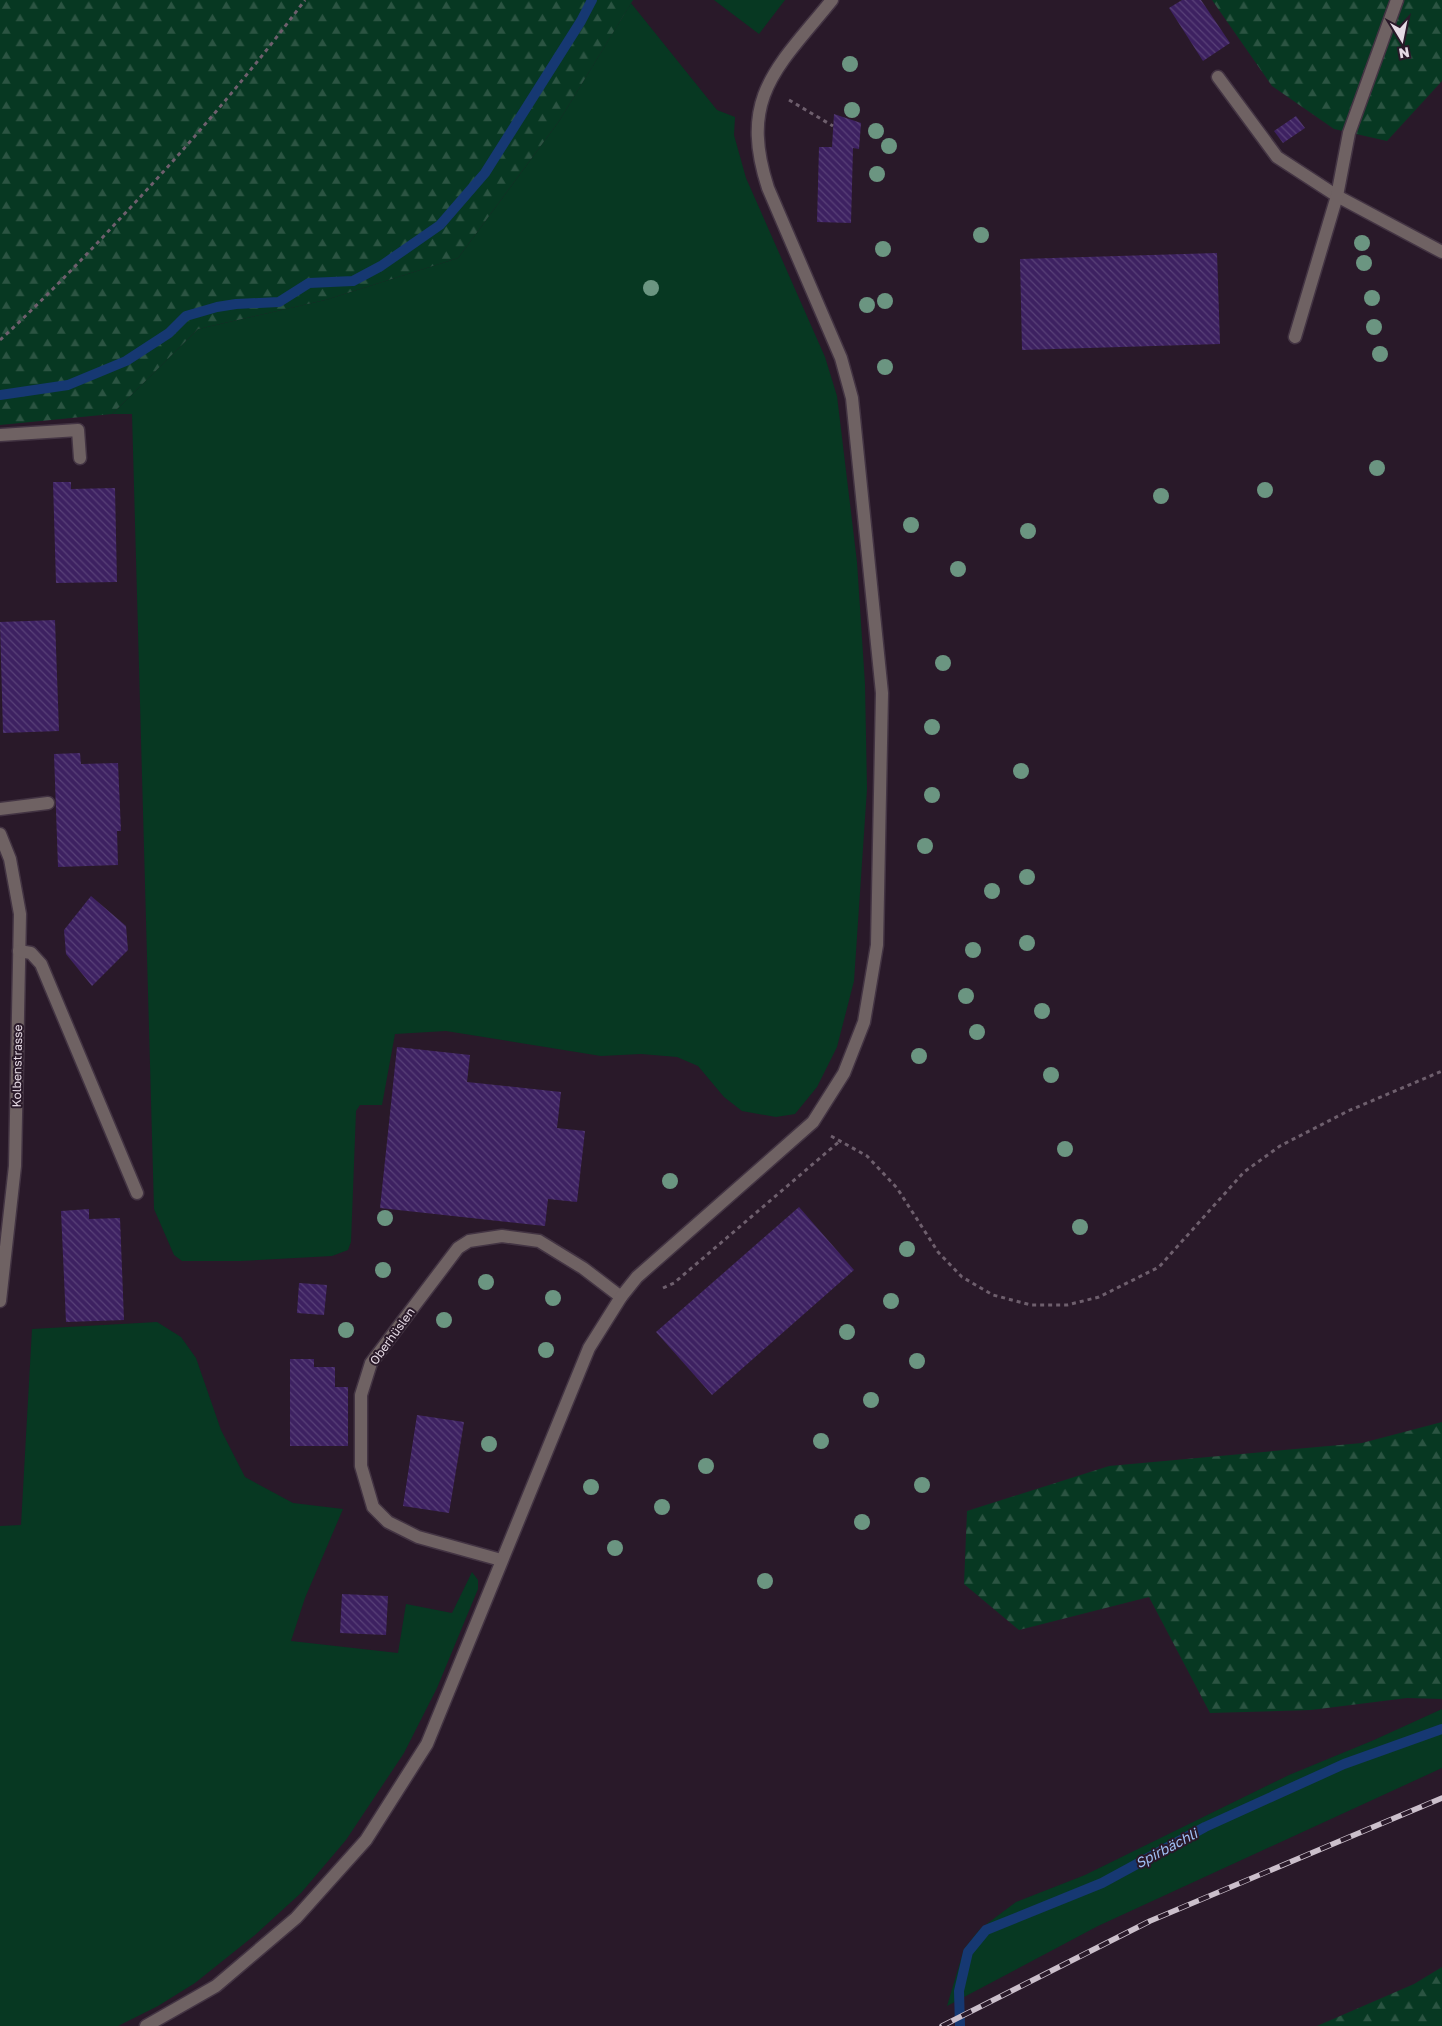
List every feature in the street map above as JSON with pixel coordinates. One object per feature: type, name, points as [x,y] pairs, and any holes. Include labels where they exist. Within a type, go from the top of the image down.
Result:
[{"type":"street","points":[[146,2026],[216,1986],[296,1918],[366,1840],[427,1744],[589,1348],[621,1297],[637,1277],[813,1122],[844,1073],[864,1022],[876,945],[882,693],[852,398],[841,358],[768,188],[762,169],[757,129],[759,108],[766,87],[779,66],[832,0]]},
{"type":"street","points":[[1296,337],[1337,196],[1349,132],[1397,0]]},
{"type":"street","points":[[1218,77],[1277,157],[1337,196],[1442,252]]},
{"type":"street","points":[[0,434],[78,430],[80,458]]},
{"type":"street","points":[[0,809],[48,803]]},
{"type":"street","name":"Kolbenstrasse","points":[[0,834],[10,859],[20,914],[15,1166],[0,1300]]},
{"type":"street","points":[[19,951],[31,953],[41,964],[137,1193]]},
{"type":"street","name":"Oberhüslen","points":[[501,1560],[418,1537],[388,1522],[373,1507],[361,1466],[361,1395],[371,1363],[458,1248],[469,1241],[502,1236],[539,1241],[583,1268],[621,1297]]},
{"type":"path","points":[[0,340],[43,300],[177,159],[261,59],[304,0]]},
{"type":"path","points":[[766,87],[833,126]]},
{"type":"path","points":[[806,1129],[841,1140],[867,1156],[897,1188],[938,1252],[962,1277],[993,1295],[1031,1305],[1067,1305],[1099,1297],[1159,1267],[1244,1172],[1280,1146],[1348,1111],[1442,1071]]},
{"type":"path","points":[[637,1277],[660,1289],[674,1283],[841,1140]]},
{"type":"green space","points":[[0,0],[633,0],[559,121],[458,258],[325,300],[198,329],[112,414],[0,425]]},
{"type":"green space","points":[[714,0],[785,0],[759,34]]},
{"type":"green space","points":[[1212,0],[1442,0],[1442,81],[1387,141],[1334,129],[1272,86]]},
{"type":"green space","points":[[631,3],[717,110],[735,117],[734,135],[746,178],[825,357],[837,396],[857,562],[865,684],[867,789],[854,981],[837,1047],[817,1087],[795,1114],[776,1117],[742,1111],[724,1097],[698,1066],[677,1057],[641,1054],[601,1056],[446,1031],[395,1034],[382,1105],[360,1105],[356,1111],[351,1242],[348,1250],[332,1256],[240,1261],[182,1261],[174,1255],[154,1209],[132,414],[112,414],[198,329],[325,300],[458,258],[559,121]]},
{"type":"green space","points":[[157,1322],[181,1337],[196,1358],[221,1430],[245,1477],[293,1503],[343,1509],[305,1598],[291,1641],[398,1653],[406,1604],[452,1613],[472,1572],[478,1580],[478,1589],[437,1688],[404,1753],[346,1840],[301,1893],[255,1935],[195,1983],[158,2006],[118,2026],[0,2026],[0,1526],[21,1525],[32,1329]]},
{"type":"green space","points":[[1442,1422],[1442,1699],[1407,1698],[1311,1710],[1210,1713],[1149,1597],[1019,1630],[964,1584],[967,1511],[1109,1466],[1362,1443]]},
{"type":"green space","points":[[1442,1709],[1442,1768],[1098,1926],[947,2006],[964,1949],[980,1929],[1016,1902],[1085,1875],[1289,1775],[1374,1740]]},
{"type":"green space","points":[[1442,1967],[1442,2026],[1317,2026],[1414,1984]]},
{"type":"building","points":[[1182,0],[1201,0],[1230,43],[1203,61],[1169,8]]},
{"type":"building","points":[[834,114],[861,123],[859,149],[853,148],[851,223],[817,222],[819,147],[832,147]]},
{"type":"building","points":[[1296,116],[1305,128],[1283,143],[1274,131]]},
{"type":"building","points":[[1217,253],[1220,344],[1022,350],[1020,259]]},
{"type":"building","points":[[53,482],[71,482],[71,489],[115,488],[117,582],[56,583]]},
{"type":"building","points":[[55,620],[59,731],[3,733],[0,622]]},
{"type":"building","points":[[80,753],[81,764],[118,763],[121,831],[117,831],[118,865],[58,867],[54,754]]},
{"type":"building","points":[[91,896],[126,926],[128,950],[92,986],[66,954],[64,930]]},
{"type":"building","points":[[397,1047],[470,1055],[467,1082],[561,1092],[557,1128],[585,1131],[577,1202],[548,1199],[545,1226],[380,1208]]},
{"type":"building","points":[[799,1207],[854,1270],[712,1395],[656,1332]]},
{"type":"building","points":[[89,1209],[89,1219],[120,1218],[124,1320],[66,1322],[61,1211]]},
{"type":"building","points":[[299,1283],[327,1285],[324,1315],[297,1313]]},
{"type":"building","points":[[290,1359],[314,1359],[314,1367],[335,1367],[335,1387],[348,1387],[348,1446],[290,1446]]},
{"type":"building","points":[[417,1415],[464,1422],[449,1513],[403,1506]]},
{"type":"building","points":[[342,1594],[388,1596],[386,1635],[340,1633]]},
{"type":"waterway","points":[[0,395],[68,385],[126,361],[169,333],[186,316],[217,307],[236,304],[279,302],[309,283],[353,281],[381,266],[440,225],[485,173],[581,21],[592,0]]},
{"type":"waterway","name":"Spirbächli","points":[[960,2026],[959,1991],[968,1952],[986,1930],[1102,1883],[1205,1827],[1344,1764],[1442,1729]]},
{"type":"railway","points":[[942,2026],[1150,1921],[1442,1798]]}]
